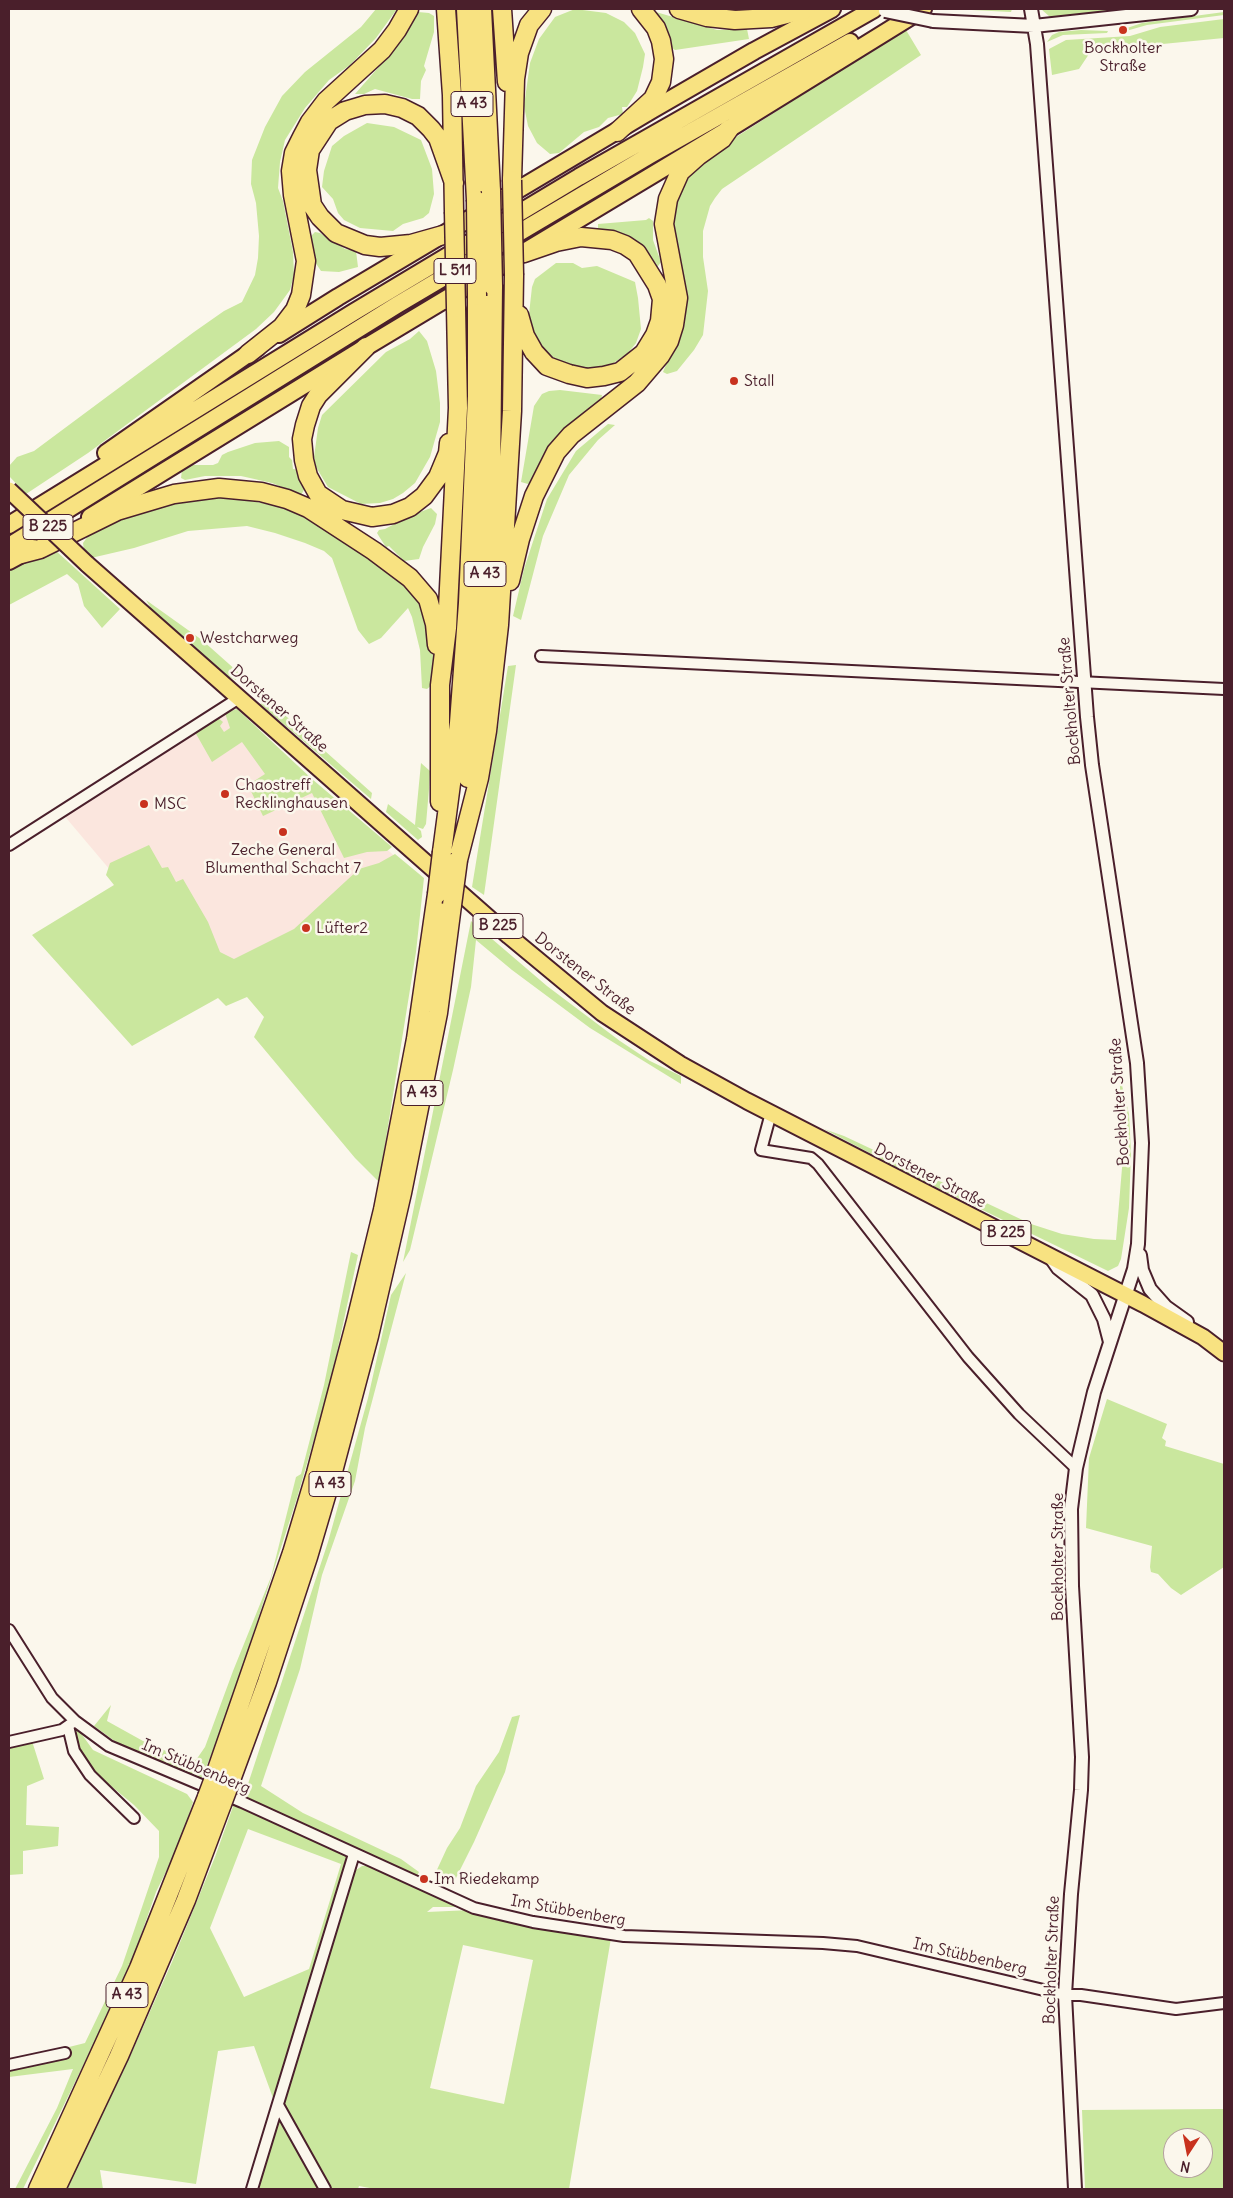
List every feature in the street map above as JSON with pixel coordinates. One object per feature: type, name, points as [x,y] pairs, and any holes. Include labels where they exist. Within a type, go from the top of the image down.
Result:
[{"type":"highway","points":[[248,354],[282,327],[294,310],[301,295],[306,261],[292,195],[291,171],[294,153],[310,122],[326,101],[382,50],[397,30],[409,9]]},
{"type":"highway","points":[[446,9],[454,183],[458,370],[455,488],[447,628],[440,685],[439,781],[450,856]]},
{"type":"highway","name":"A 43","points":[[38,2189],[51,2165],[267,1682],[308,1557],[370,1336],[402,1193],[438,1013],[452,905],[450,856],[468,603],[477,405],[476,200],[466,9]]},
{"type":"highway","name":"A 43","points":[[56,2189],[127,2038],[186,1900],[329,1428],[384,1210],[416,1039],[437,894],[450,856],[475,713],[491,480],[493,286],[491,191],[482,9]]},
{"type":"highway","points":[[502,9],[512,144]]},
{"type":"highway","points":[[450,856],[479,778],[487,731],[499,625],[511,450],[514,299],[512,144],[514,79],[518,53],[529,25],[542,9]]},
{"type":"highway","points":[[617,132],[653,99],[662,82],[664,59],[661,41],[656,28],[642,9]]},
{"type":"highway","points":[[679,9],[707,18],[735,20],[771,18],[806,9]]},
{"type":"highway","points":[[41,504],[126,438],[248,354],[338,297],[737,61],[832,9]]},
{"type":"highway","name":"L 511","points":[[9,525],[346,317],[579,177],[874,9]]},
{"type":"highway","name":"L 511","points":[[13,554],[397,305],[650,155],[908,9]]},
{"type":"highway","points":[[13,554],[96,513],[366,347],[729,129],[928,15]]},
{"type":"highway","points":[[443,235],[411,244],[380,247],[365,245],[336,233],[320,217],[312,205],[307,170],[310,150],[329,121],[346,110],[365,105],[385,104],[402,108],[418,116],[438,138],[454,183]]},
{"type":"highway","points":[[499,625],[520,539],[534,496],[556,452],[571,435],[637,383],[660,356],[669,341],[674,325],[678,298],[664,224],[668,199],[680,172],[722,138],[729,129]]},
{"type":"highway","points":[[514,299],[525,336],[534,352],[548,366],[587,378],[620,372],[644,353],[660,321],[662,299],[657,285],[637,253],[625,245],[612,240],[581,237],[556,242],[524,253]]},
{"type":"highway","points":[[366,347],[318,395],[311,406],[302,439],[308,476],[318,494],[342,510],[372,517],[393,514],[410,507],[424,496],[438,477],[448,453],[456,330]]},
{"type":"highway","points":[[13,554],[40,549],[117,511],[174,494],[226,488],[261,492],[287,499],[308,508],[329,521],[410,578],[428,599],[435,624],[438,651],[436,673],[440,685]]},
{"type":"main road","name":"Dorstener Straße","points":[[9,490],[87,564],[509,936],[602,1013],[680,1064],[770,1113],[1126,1295]]},
{"type":"main road","name":"B 225","points":[[1126,1295],[1203,1337],[1224,1353]]},
{"type":"street","points":[[874,9],[928,15],[985,25],[1034,26],[1192,9]]},
{"type":"street","name":"Bockholter Straße","points":[[1031,9],[1034,26],[1092,765],[1137,1063],[1142,1143],[1138,1244],[1134,1269],[1094,1392],[1076,1468],[1071,1509],[1071,1548],[1080,1714],[1081,1790],[1071,1894],[1065,1995],[1075,2189]]},
{"type":"street","points":[[540,656],[1224,689]]},
{"type":"street","points":[[9,845],[239,698]]},
{"type":"street","points":[[770,1113],[761,1150],[810,1158],[818,1164],[968,1357],[1019,1414],[1076,1468]]},
{"type":"street","points":[[1138,1244],[1142,1270],[1150,1289],[1166,1307],[1191,1324],[1203,1337]]},
{"type":"street","points":[[1049,1255],[1058,1268],[1092,1296],[1104,1319],[1110,1342]]},
{"type":"street","name":"Im Stübbenberg","points":[[9,1630],[52,1698],[71,1724],[109,1746],[242,1802],[474,1908],[533,1922],[624,1936],[823,1943],[857,1946],[1065,1995],[1080,1995],[1176,2009],[1224,2003]]},
{"type":"street","points":[[9,1742],[62,1730],[71,1724],[74,1751],[90,1775],[134,1818]]},
{"type":"street","points":[[252,2189],[354,1854]]},
{"type":"street","points":[[9,2064],[65,2054]]},
{"type":"street","points":[[278,2105],[325,2189]]},
{"type":"shaded area","name":"Zeche General Blumenthal Schacht 7","points":[[233,709],[412,872],[218,998],[62,813]]},
{"type":"green space","points":[[376,9],[397,9],[376,38],[350,65],[329,80],[305,108],[285,140],[280,162],[278,188],[283,201],[293,252],[294,275],[290,290],[274,312],[256,329],[88,453],[26,494],[9,476],[9,466],[17,457],[34,451],[194,332],[224,311],[242,302],[255,275],[258,258],[259,236],[256,203],[251,184],[252,160],[265,127],[282,96],[305,72],[361,27]]},
{"type":"green space","points":[[575,9],[606,13],[624,22],[635,33],[645,54],[643,67],[637,91],[627,107],[622,107],[623,114],[608,118],[599,127],[584,132],[559,153],[550,154],[537,143],[528,126],[524,106],[530,63],[539,39],[555,17]]},
{"type":"green space","points":[[952,9],[1012,9],[1011,12]]},
{"type":"green space","points":[[1041,9],[1072,10],[1143,9],[1050,17]]},
{"type":"green space","points":[[418,12],[429,13],[434,16],[434,32],[424,66],[426,70],[421,81],[420,99],[412,99],[375,89],[364,94],[355,94],[391,53],[406,33],[412,17]]},
{"type":"green space","points":[[656,12],[717,30],[747,29],[749,39],[675,50],[668,45]]},
{"type":"green space","points":[[1224,12],[1224,15],[1147,25],[1126,31],[1124,29],[1142,23]]},
{"type":"green space","points":[[1224,19],[1224,38],[1091,51],[1079,69],[1052,75],[1049,49],[1066,40],[1130,36],[1160,27]]},
{"type":"green space","points":[[906,30],[921,55],[722,189],[715,198],[710,206],[703,231],[703,257],[708,291],[703,335],[677,371],[667,374],[663,372],[668,360],[670,219],[680,186],[691,172],[719,148]]},
{"type":"green space","points":[[1081,30],[1108,31],[1107,33],[1063,35],[1047,42],[1052,35],[1059,32]]},
{"type":"green space","points":[[367,123],[394,127],[421,140],[432,169],[434,194],[429,213],[423,218],[403,224],[393,231],[360,228],[344,220],[338,213],[333,199],[322,187],[324,171],[332,146],[344,136]]},
{"type":"green space","points":[[649,218],[653,221],[653,240],[661,262],[656,269],[612,233],[598,230],[598,224],[646,220]]},
{"type":"green space","points":[[315,232],[320,233],[345,249],[356,251],[358,267],[339,272],[321,271],[313,259],[310,237]]},
{"type":"green space","points":[[556,263],[573,263],[582,268],[597,266],[635,282],[641,329],[636,343],[628,353],[608,367],[598,371],[575,368],[558,361],[534,342],[528,323],[532,287],[535,279]]},
{"type":"green space","points":[[419,331],[427,341],[436,371],[440,403],[440,422],[430,457],[415,483],[403,493],[393,499],[380,503],[361,504],[328,487],[316,467],[314,457],[322,415],[386,352],[410,339]]},
{"type":"green space","points":[[560,390],[602,395],[601,400],[547,455],[531,481],[528,484],[521,482],[534,406],[542,394]]},
{"type":"green space","points":[[608,424],[615,425],[598,440],[569,475],[543,536],[521,620],[513,616],[524,569],[547,499],[576,451]]},
{"type":"green space","points":[[279,441],[289,447],[289,457],[292,460],[293,469],[299,470],[307,485],[301,495],[272,483],[241,476],[205,476],[185,480],[181,478],[182,470],[189,465],[213,465],[218,463],[222,455],[228,452],[255,443]]},
{"type":"green space","points":[[221,496],[285,508],[299,514],[348,542],[401,580],[424,609],[432,635],[434,655],[432,685],[427,689],[422,688],[420,650],[408,608],[381,638],[369,644],[358,630],[332,558],[324,551],[305,543],[247,526],[188,531],[134,548],[91,558],[84,551],[83,543],[93,529],[119,518],[190,499]]},
{"type":"green space","points":[[431,508],[437,514],[435,524],[419,559],[404,561],[389,546],[386,547],[377,533],[379,530]]},
{"type":"green space","points":[[55,550],[120,609],[102,628],[84,606],[78,584],[67,574],[9,605],[9,570]]},
{"type":"green space","points":[[146,600],[202,640],[238,672],[236,680],[229,677],[152,610]]},
{"type":"green space","points":[[516,665],[484,895],[472,887],[508,666]]},
{"type":"green space","points":[[268,700],[372,793],[371,799],[260,704]]},
{"type":"green space","points":[[237,709],[312,779],[392,847],[387,851],[367,852],[344,858],[312,793],[263,816],[248,785],[265,774],[242,742],[212,762],[195,732],[218,718],[223,722],[220,726],[224,732],[230,728],[225,713]]},
{"type":"green space","points":[[421,763],[430,771],[426,824],[423,829],[417,827],[421,831],[422,837],[418,840],[386,812],[388,804],[415,825]]},
{"type":"green space","points":[[149,845],[162,868],[168,867],[176,882],[183,879],[208,922],[220,952],[234,959],[294,929],[359,869],[379,863],[395,854],[424,878],[416,952],[379,1182],[355,1158],[254,1037],[264,1017],[247,997],[226,1006],[218,998],[132,1046],[32,935],[114,885],[106,875],[110,863]]},
{"type":"green space","points":[[471,921],[547,986],[620,1041],[650,1061],[681,1076],[681,1084],[590,1028],[512,970],[476,940],[471,987],[453,1070],[410,1250],[403,1262]]},
{"type":"green space","points":[[1119,1073],[1129,1114],[1131,1153],[1129,1208],[1121,1259],[1118,1266],[1108,1271],[925,1182],[824,1129],[844,1136],[1031,1224],[1062,1234],[1116,1240],[1124,1144]]},
{"type":"green space","points":[[351,1252],[358,1255],[330,1384],[297,1498],[223,1727],[201,1779],[116,1742],[94,1726],[111,1705],[107,1721],[143,1741],[180,1757],[196,1760],[205,1747],[271,1577],[296,1477],[301,1474],[324,1385]]},
{"type":"green space","points":[[406,1273],[365,1428],[355,1481],[322,1575],[300,1669],[261,1786],[303,1813],[401,1859],[419,1872],[417,1876],[244,1796],[328,1542],[368,1398],[391,1295]]},
{"type":"green space","points":[[1107,1399],[1167,1424],[1162,1438],[1166,1441],[1165,1446],[1224,1464],[1224,1567],[1181,1595],[1171,1588],[1158,1574],[1151,1572],[1152,1546],[1086,1528],[1089,1458]]},
{"type":"green space","points":[[520,1715],[505,1772],[474,1842],[456,1878],[450,1885],[435,1874],[447,1848],[460,1828],[476,1786],[499,1752],[512,1717]]},
{"type":"green space","points":[[78,1729],[93,1750],[187,1794],[193,1802],[179,1845],[156,1892],[133,1958],[96,2039],[23,2189],[15,2189],[57,2108],[73,2069],[9,2077],[9,2062],[85,2043],[122,1966],[159,1857],[159,1831],[134,1805],[88,1767],[72,1738]]},
{"type":"green space","points":[[32,1741],[44,1779],[27,1786],[26,1825],[59,1827],[58,1846],[23,1851],[23,1874],[9,1875],[9,1746]]},
{"type":"green space","points":[[235,1801],[350,1855],[278,2099],[273,2098],[254,2046],[218,2051],[196,2184],[100,2170],[103,2189],[66,2189],[132,2052],[172,1962],[215,1857]],"holes":[[[248,1829],[341,1864],[309,1969],[244,1997],[210,1928]]]},
{"type":"green space","points":[[362,1866],[373,1866],[466,1907],[433,1907],[427,1912],[471,1910],[611,1938],[569,2189],[375,2189],[359,2186],[358,2189],[257,2189],[353,1872]],"holes":[[[463,1945],[533,1960],[504,2104],[430,2088]]]},
{"type":"green space","points":[[1224,2109],[1224,2189],[1085,2189],[1082,2110]]},
{"type":"place","name":"Bockholter Straße","points":[[1123,30]]},
{"type":"place","name":"Stall","points":[[734,381]]},
{"type":"place","name":"Westcharweg","points":[[190,638]]},
{"type":"place","name":"Chaostreff Recklinghausen","points":[[225,794]]},
{"type":"place","name":"MSC","points":[[144,804]]},
{"type":"place","name":"Zeche General Blumenthal Schacht 7","points":[[283,832]]},
{"type":"place","name":"Lüfter2","points":[[306,928]]},
{"type":"place","name":"Im Riedekamp","points":[[424,1879]]}]
